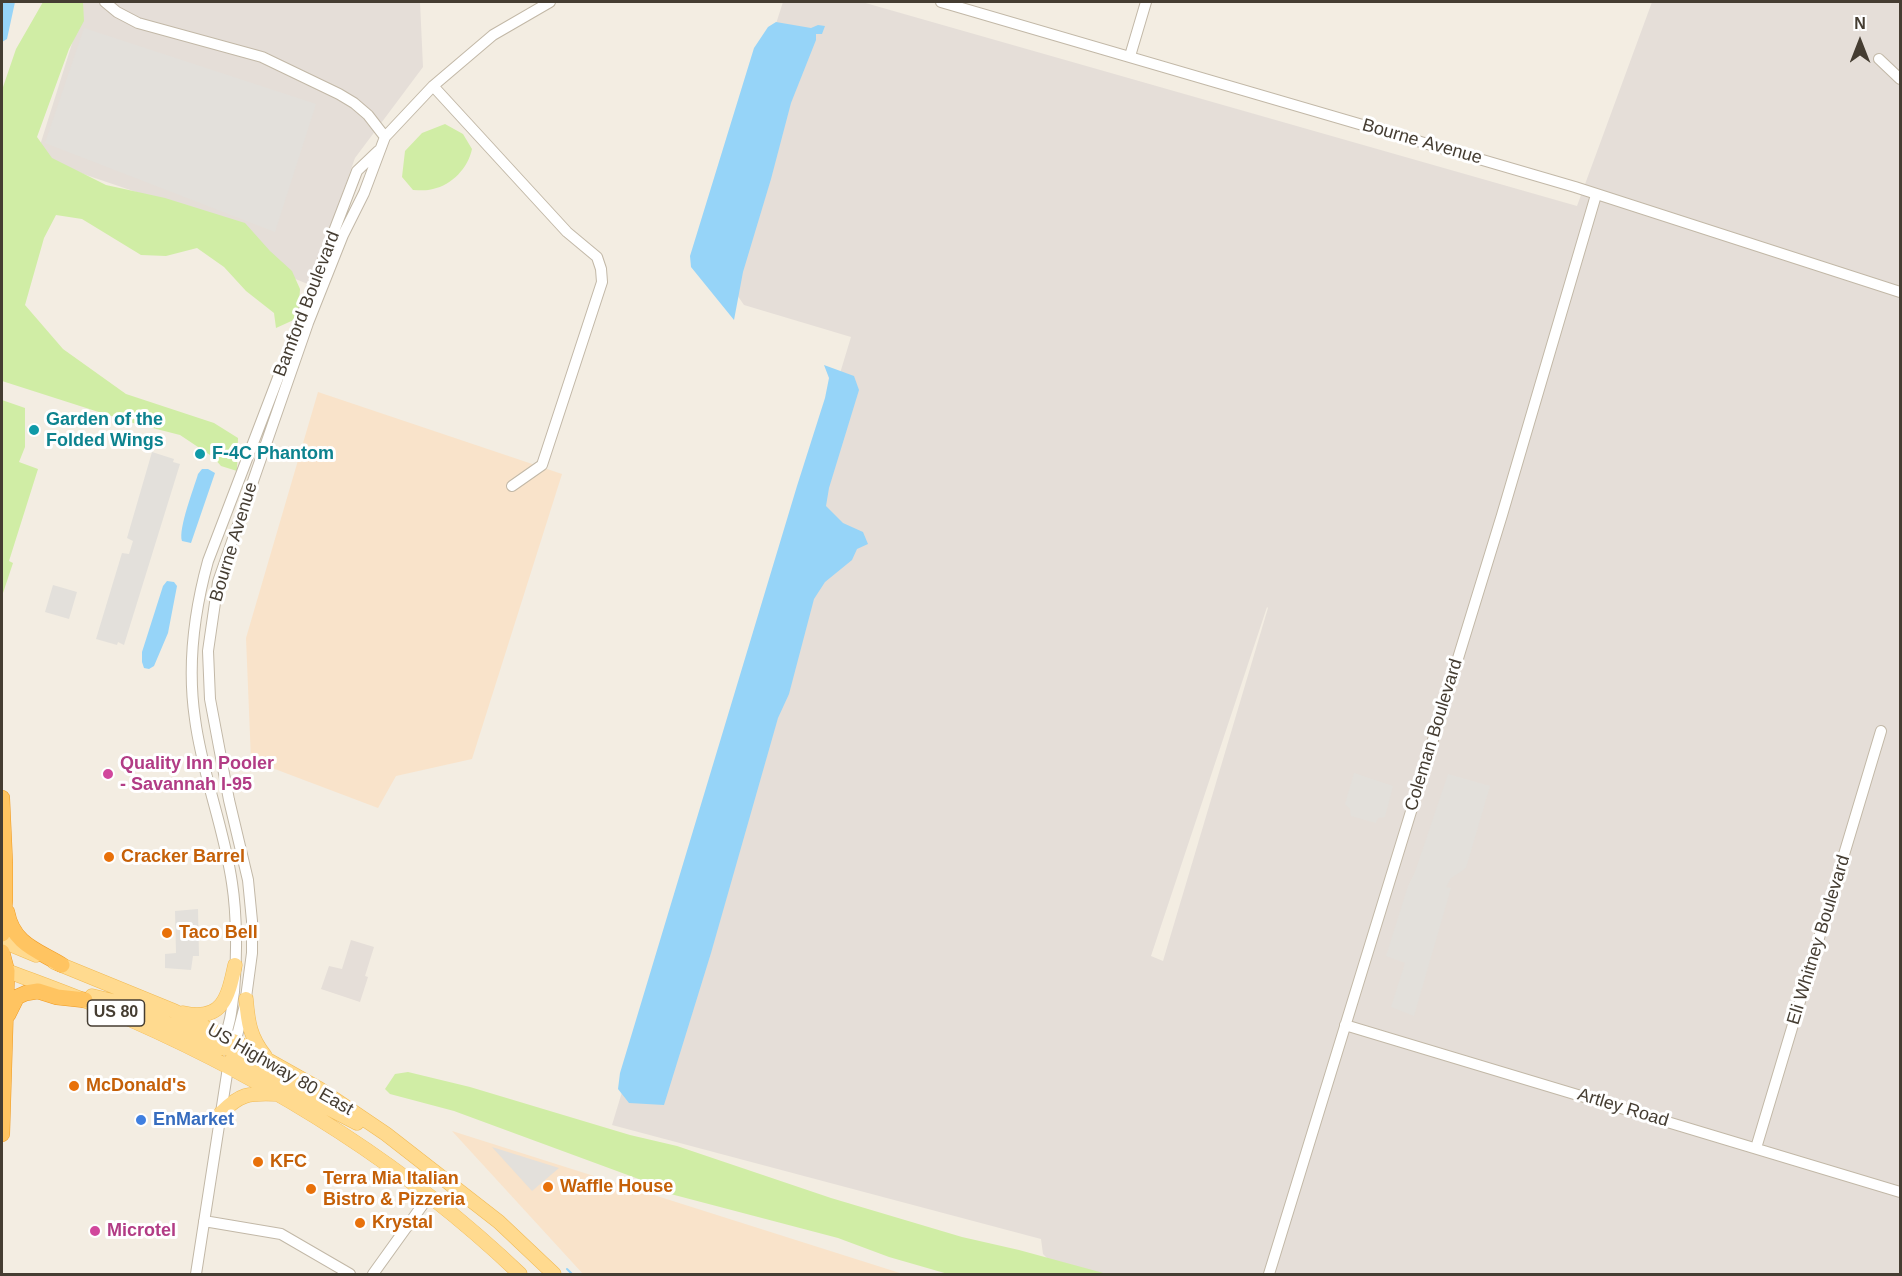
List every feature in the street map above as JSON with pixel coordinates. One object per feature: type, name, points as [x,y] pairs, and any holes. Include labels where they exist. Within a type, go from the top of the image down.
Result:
[{"type":"highway","points":[[2,798],[5,900],[2,934]]},
{"type":"highway","points":[[5,900],[10,925],[20,941],[63,965]]},
{"type":"highway","points":[[2,952],[6,1020],[2,1134]]},
{"type":"highway","points":[[6,1020],[17,997],[26,993],[38,991],[57,997],[84,1000]]},
{"type":"main road","name":"US Highway 80 East","points":[[2,941],[174,1011],[318,1088],[401,1145],[499,1222],[554,1275]]},
{"type":"main road","points":[[174,1011],[195,1016],[212,1012],[221,1006],[227,998],[235,965]]},
{"type":"main road","name":"US Highway 80 East","points":[[4,970],[129,1018],[279,1094],[356,1142],[429,1196],[487,1242],[520,1275]]},
{"type":"main road","points":[[47,985],[125,1004],[221,1048],[229,1042]]},
{"type":"main road","points":[[246,999],[251,1031],[268,1060]]},
{"type":"main road","points":[[227,1066],[232,1059],[241,1058],[326,1107],[401,1145]]},
{"type":"main road","points":[[221,1113],[243,1095],[279,1094]]},
{"type":"street","points":[[105,2],[117,12],[138,22],[262,57],[329,89],[354,103],[385,137]]},
{"type":"street","name":"Bamford Boulevard","points":[[258,468],[308,323],[342,235],[364,193],[385,137],[433,86],[493,35],[550,2]]},
{"type":"street","name":"Bourne Avenue","points":[[941,2],[1416,140],[1900,292]]},
{"type":"street","points":[[1130,56],[1146,2]]},
{"type":"street","points":[[1879,59],[1900,79]]},
{"type":"street","points":[[433,86],[567,232],[597,258],[601,269],[602,282],[542,465],[512,486]]},
{"type":"street","name":"Bamford Boulevard","points":[[244,466],[357,171],[379,150]]},
{"type":"street","name":"Coleman Boulevard","points":[[1269,1275],[1499,524],[1596,195]]},
{"type":"street","name":"Bourne Avenue","points":[[229,1042],[236,945],[232,883],[195,719],[192,645],[197,605],[208,564],[244,466]]},
{"type":"street","name":"Bourne Avenue","points":[[229,1042],[246,999],[252,953],[252,921],[248,880],[229,800],[210,699],[208,651],[218,582],[258,468]]},
{"type":"street","name":"Eli Whitney Boulevard","points":[[1756,1148],[1881,731]]},
{"type":"street","name":"Artley Road","points":[[1345,1025],[1900,1192]]},
{"type":"street","points":[[196,1275],[221,1113],[229,1042]]},
{"type":"street","points":[[373,1275],[429,1196]]},
{"type":"street","points":[[204,1221],[281,1234],[350,1275]]},
{"type":"shaded area","points":[[68,2],[420,2],[423,67],[355,158],[310,285],[264,266],[251,231],[36,158],[81,15]]},
{"type":"shaded area","points":[[783,2],[862,2],[1577,206],[1652,2],[1900,2],[1900,1274],[1087,1274],[1055,1266],[1043,1254],[1041,1239],[612,1125],[851,337],[744,305],[704,247]],"holes":[[[1268,608],[1163,961],[1151,956]]]},
{"type":"shaded area","points":[[84,28],[316,104],[275,232],[45,143]]},
{"type":"shaded area","points":[[318,392],[562,474],[472,759],[396,776],[378,808],[251,760],[246,638]]},
{"type":"shaded area","points":[[152,452],[174,459],[173,462],[180,464],[124,645],[118,642],[117,645],[96,639],[122,553],[129,554],[133,541],[127,538]]},
{"type":"shaded area","points":[[53,585],[77,592],[69,619],[45,612]]},
{"type":"shaded area","points":[[1354,773],[1393,786],[1385,817],[1378,818],[1376,823],[1351,816],[1350,809],[1345,804]]},
{"type":"shaded area","points":[[1448,774],[1490,786],[1466,868],[1451,878],[1446,887],[1451,888],[1414,1016],[1391,1007],[1405,963],[1386,956]]},
{"type":"shaded area","points":[[198,909],[199,956],[193,956],[191,970],[165,968],[165,954],[176,953],[175,911]]},
{"type":"shaded area","points":[[351,940],[374,947],[360,1002],[321,989],[329,966],[342,969]]},
{"type":"shaded area","points":[[452,1131],[903,1274],[583,1274]]},
{"type":"shaded area","points":[[492,1147],[559,1168],[532,1191]]},
{"type":"green space","points":[[43,2],[83,2],[84,21],[69,49],[37,137],[52,158],[106,185],[165,198],[245,223],[292,271],[300,289],[298,318],[276,328],[274,313],[246,291],[224,267],[197,248],[166,256],[141,255],[82,219],[56,215],[44,238],[25,305],[63,349],[126,394],[214,423],[238,438],[237,471],[221,466],[213,457],[180,435],[133,423],[2,381],[2,90],[16,49]]},
{"type":"green space","points":[[445,124],[463,134],[472,149],[467,163],[447,184],[431,190],[413,190],[402,177],[405,151],[422,133]]},
{"type":"green space","points":[[2,400],[25,408],[25,447],[19,462],[38,469],[9,561],[13,563],[2,596]]},
{"type":"green space","points":[[408,1072],[470,1087],[630,1135],[677,1146],[831,1198],[962,1237],[1107,1274],[948,1274],[889,1257],[838,1238],[663,1192],[644,1181],[454,1111],[390,1094],[385,1089],[395,1074]]},
{"type":"water","points":[[2,2],[15,2],[7,39],[2,42]]},
{"type":"water","points":[[776,22],[811,28],[818,25],[825,26],[822,34],[816,34],[816,40],[791,103],[743,272],[734,320],[691,267],[690,256],[754,48],[768,27]]},
{"type":"water","points":[[824,365],[854,376],[859,390],[829,488],[826,506],[843,523],[863,532],[868,544],[857,549],[852,560],[825,582],[814,599],[789,694],[778,718],[711,953],[664,1105],[629,1103],[618,1089],[620,1073],[825,398],[829,378]]},
{"type":"water","points":[[202,469],[215,473],[191,543],[182,541],[182,527],[198,474]]},
{"type":"water","points":[[167,581],[174,582],[177,586],[168,633],[154,666],[149,669],[144,668],[142,652],[163,586]]},
{"type":"waterway","points":[[567,1269],[572,1274]]},
{"type":"place","name":"Garden of the Folded Wings","points":[[34,430]]},
{"type":"place","name":"F-4C Phantom","points":[[200,454]]},
{"type":"place","name":"Quality Inn Pooler - Savannah I-95","points":[[108,774]]},
{"type":"place","name":"Cracker Barrel","points":[[109,857]]},
{"type":"place","name":"Taco Bell","points":[[167,933]]},
{"type":"place","name":"McDonald's","points":[[74,1086]]},
{"type":"place","name":"EnMarket","points":[[141,1120]]},
{"type":"place","name":"KFC","points":[[258,1162]]},
{"type":"place","name":"Waffle House","points":[[548,1187]]},
{"type":"place","name":"Terra Mia Italian Bistro & Pizzeria","points":[[311,1189]]},
{"type":"place","name":"Krystal","points":[[360,1223]]},
{"type":"place","name":"Microtel","points":[[95,1231]]}]
